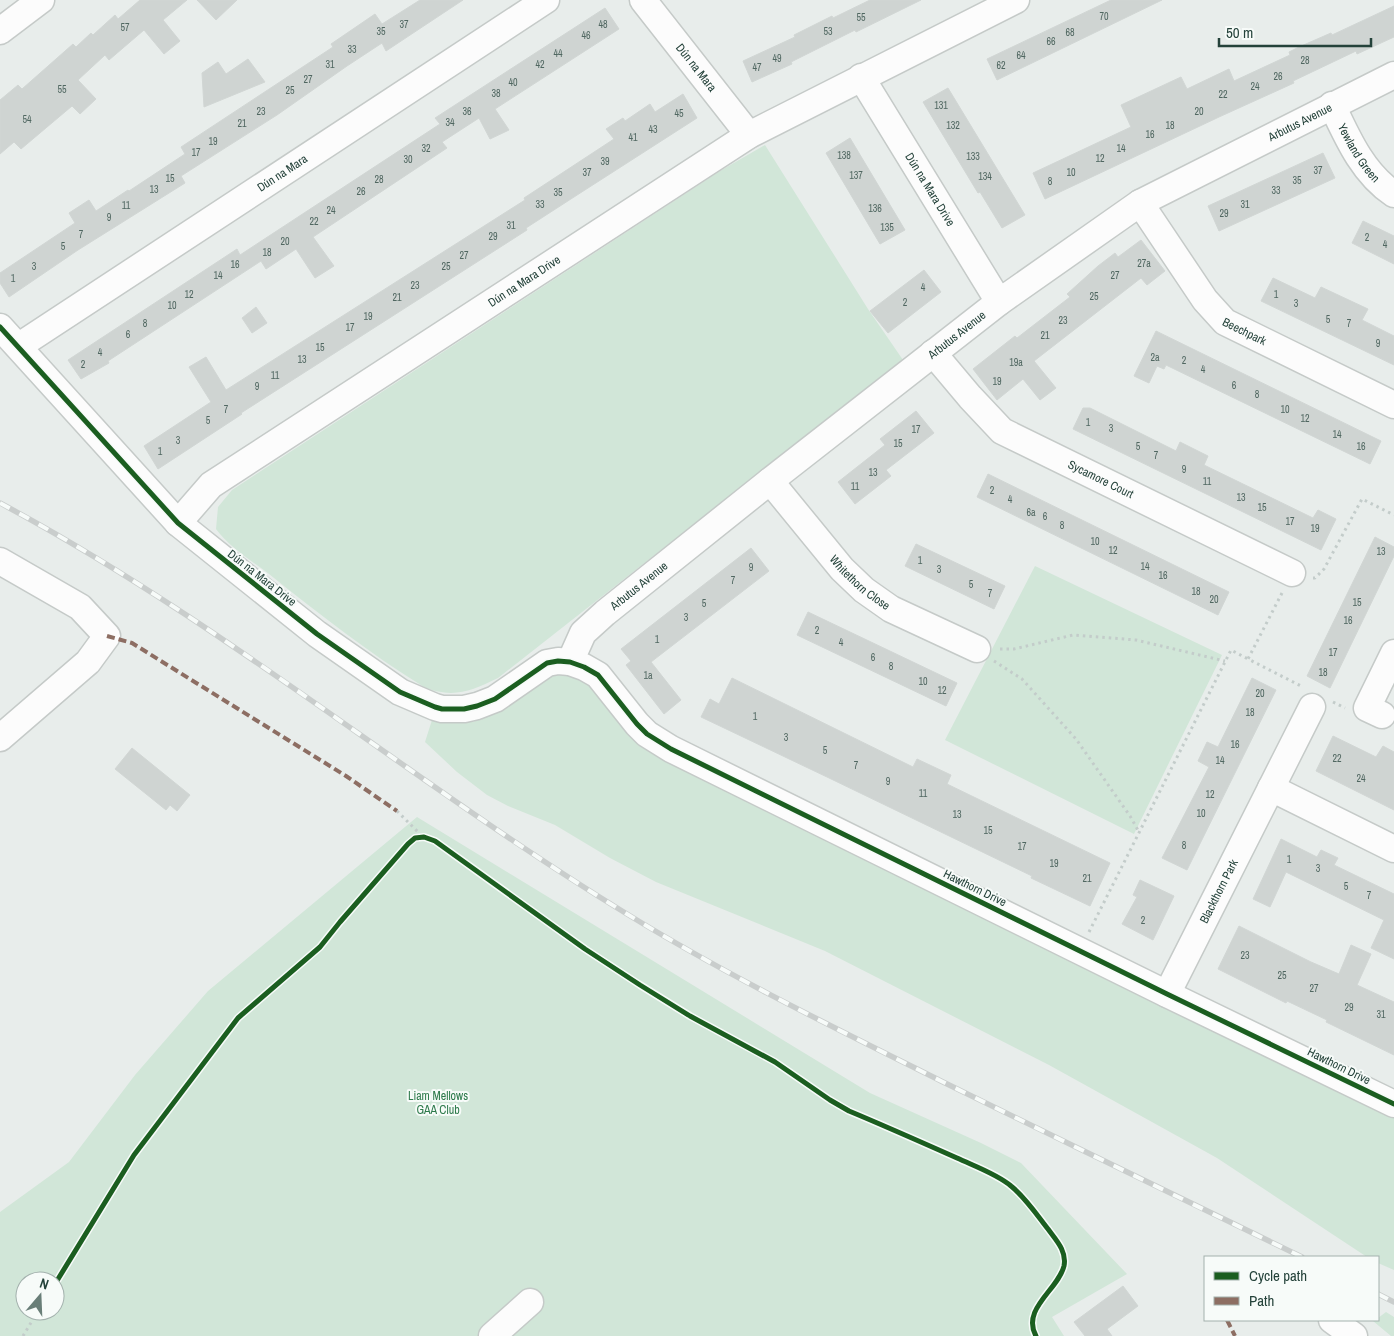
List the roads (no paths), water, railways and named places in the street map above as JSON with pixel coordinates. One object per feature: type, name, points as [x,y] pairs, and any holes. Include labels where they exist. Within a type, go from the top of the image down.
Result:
[{"type":"street","points":[[0,31],[41,0]]},
{"type":"street","name":"Dún na Mara","points":[[18,346],[546,0]]},
{"type":"street","name":"Dún na Mara","points":[[643,0],[749,135]]},
{"type":"street","name":"Dún na Mara Drive","points":[[178,523],[211,485],[749,135],[1016,0]]},
{"type":"street","name":"Arbutus Avenue","points":[[570,662],[583,633],[593,623],[770,480],[999,302],[1140,203],[1394,75]]},
{"type":"street","name":"Dún na Mara Drive","points":[[861,77],[999,302]]},
{"type":"street","name":"Yewland Green","points":[[1332,105],[1364,165],[1377,181],[1394,194]]},
{"type":"street","name":"Beechpark","points":[[1140,203],[1209,305],[1225,322],[1394,405]]},
{"type":"street","name":"Dún na Mara Drive","points":[[0,326],[178,523],[317,634],[400,692],[428,705],[442,709],[457,710],[477,706],[495,698],[510,690],[537,668],[547,663],[558,660],[570,662]]},
{"type":"street","name":"Sycamore Court","points":[[933,353],[1002,431],[1292,573]]},
{"type":"street","name":"Whitethorn Close","points":[[770,480],[842,569],[864,590],[892,609],[977,649]]},
{"type":"street","points":[[0,561],[80,607],[106,636],[88,662],[0,738]]},
{"type":"street","points":[[1375,712],[1394,653]]},
{"type":"street","name":"Hawthorn Drive","points":[[570,662],[584,667],[598,676],[637,724],[647,734],[666,746],[1394,1104]]},
{"type":"street","name":"Blackthorn Park","points":[[1167,994],[1316,699]]},
{"type":"street","points":[[1271,788],[1394,849]]},
{"type":"street","points":[[492,1336],[530,1302]]},
{"type":"street","points":[[1333,1321],[1354,1336]]},
{"type":"railway","points":[[0,503],[82,549],[161,599],[470,812],[548,864],[665,937],[782,1001],[861,1041],[1300,1256]]},
{"type":"railway","points":[[1379,1294],[1394,1302]]},
{"type":"park label","name":"Liam Mellows GAA Club","points":[[438,1103]]}]
